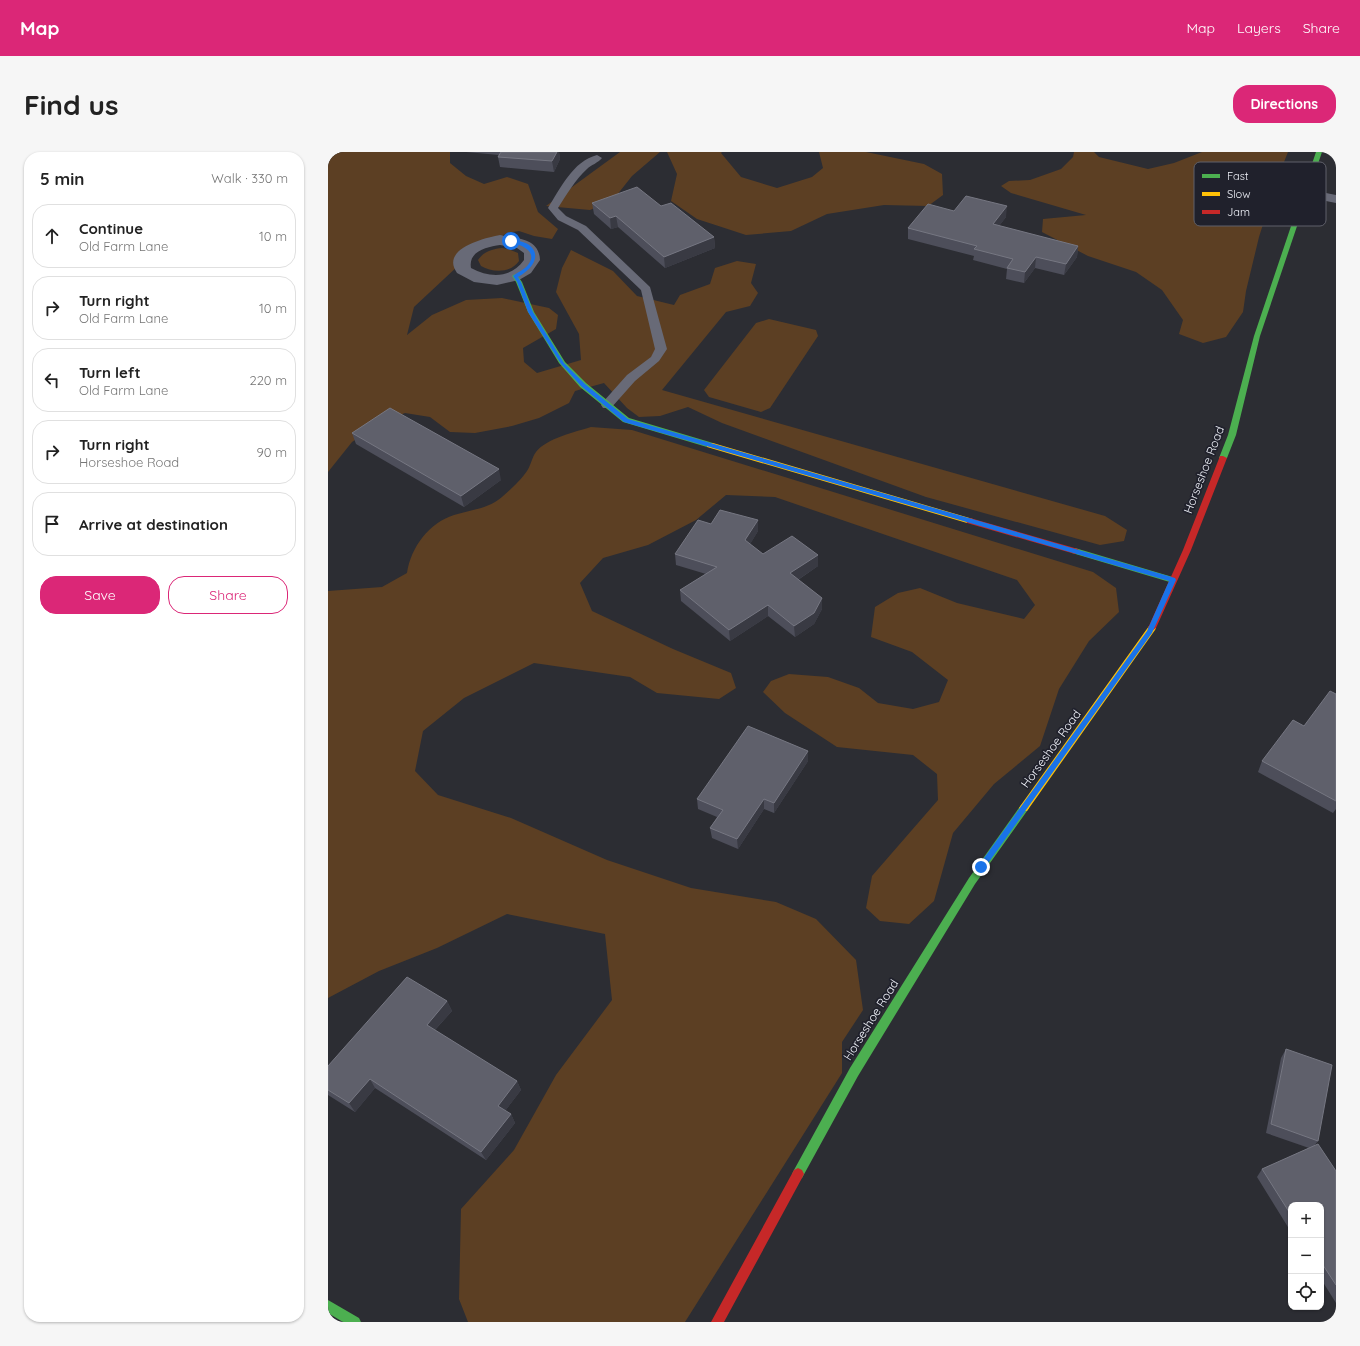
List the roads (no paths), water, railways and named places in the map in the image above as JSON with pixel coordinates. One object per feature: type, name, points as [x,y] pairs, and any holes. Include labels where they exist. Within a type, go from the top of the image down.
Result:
[{"type":"street","name":"Horseshoe Road","points":[[1316,162],[1319,152]]},
{"type":"street","points":[[1326,197],[1336,199]]},
{"type":"street","name":"Horseshoe Road","points":[[717,1322],[854,1072],[972,881],[1150,632],[1187,550],[1232,435],[1257,336],[1295,226]]},
{"type":"street","points":[[515,276],[519,282],[531,312],[562,363],[583,385],[626,420],[1173,580]]},
{"type":"street","points":[[328,1306],[355,1322]]},
{"type":"lane","points":[[597,158],[589,161],[581,168],[553,208],[562,218],[582,228],[616,258],[646,289],[661,349],[655,359],[631,378],[607,405]]}]
